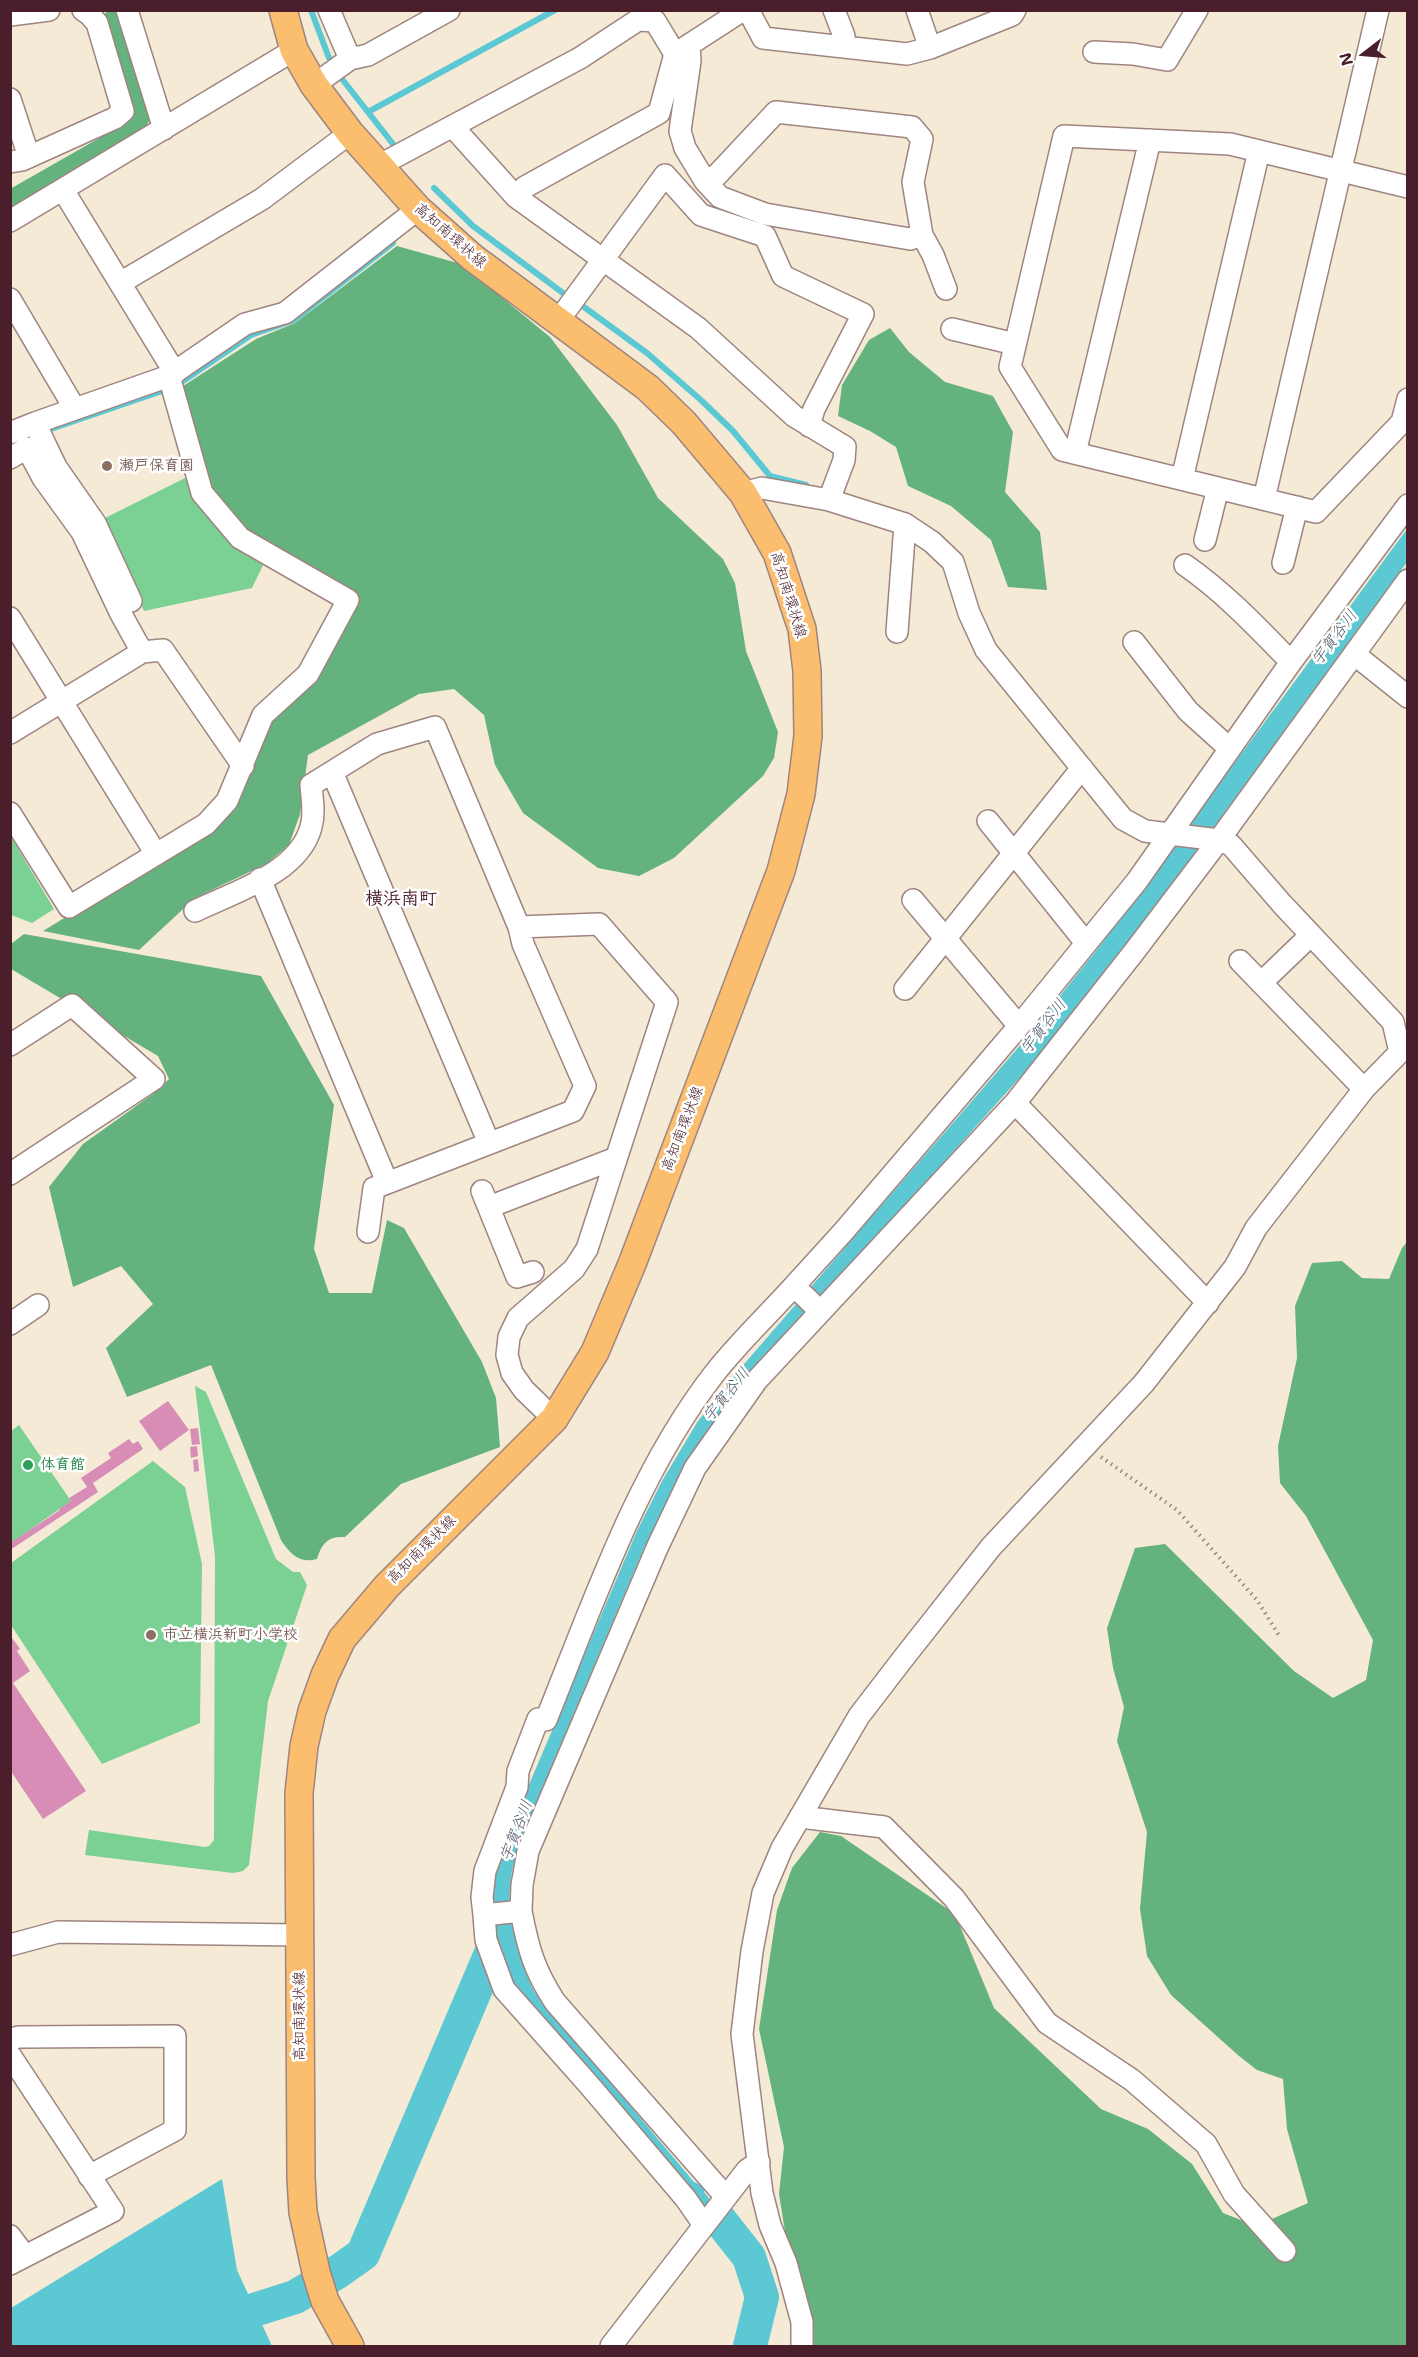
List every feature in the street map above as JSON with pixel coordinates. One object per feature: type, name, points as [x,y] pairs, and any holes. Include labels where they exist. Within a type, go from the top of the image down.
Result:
[{"type":"main road","name":"高知南環状線","points":[[282,10],[294,50],[314,85],[350,133],[418,210],[472,257],[648,388],[684,423],[743,493],[777,553],[802,629],[807,670],[808,736],[801,794],[781,872],[632,1264],[595,1352],[554,1419],[357,1619],[342,1639],[333,1657],[312,1711],[304,1746],[299,1793],[303,2212],[325,2301],[350,2346]]},
{"type":"street","points":[[10,15],[49,10]]},
{"type":"street","points":[[10,99],[20,159],[116,118],[123,111],[97,23],[83,10]]},
{"type":"street","points":[[127,10],[164,129]]},
{"type":"street","points":[[329,10],[350,59]]},
{"type":"street","points":[[314,85],[350,59],[368,55],[418,18],[449,10]]},
{"type":"street","points":[[516,197],[525,186],[659,113],[682,49],[743,10]]},
{"type":"street","points":[[748,10],[763,38],[844,45],[907,54],[930,48],[1012,15],[1015,10]]},
{"type":"street","points":[[834,10],[844,36],[844,45]]},
{"type":"street","points":[[917,10],[930,48]]},
{"type":"street","points":[[1094,52],[1133,54],[1167,60],[1197,10]]},
{"type":"street","points":[[1264,499],[1378,10]]},
{"type":"street","points":[[380,165],[580,58],[638,20],[655,21],[682,49],[690,61],[680,132],[685,148],[705,181],[720,197],[765,214],[910,239],[922,235]]},
{"type":"street","points":[[10,221],[294,50]]},
{"type":"street","points":[[705,181],[717,175],[776,112],[912,127],[922,139],[913,182],[922,235],[933,255],[946,289]]},
{"type":"street","points":[[453,126],[516,197],[698,328],[794,416],[844,447],[844,460],[829,500]]},
{"type":"street","points":[[120,283],[262,199],[350,133]]},
{"type":"street","points":[[1407,187],[1230,144],[1064,136],[1010,367],[1062,450],[1316,512],[1402,422],[1407,399]]},
{"type":"street","points":[[1075,453],[1149,140]]},
{"type":"street","points":[[1182,479],[1259,151]]},
{"type":"street","points":[[558,321],[665,175],[701,215],[765,236],[783,276],[863,314],[814,409],[809,426]]},
{"type":"street","points":[[10,813],[69,907],[206,824],[227,801],[263,715],[308,674],[348,600],[240,538],[202,493],[172,375],[120,283],[63,190]]},
{"type":"street","points":[[10,433],[172,375],[245,324],[285,313],[418,210]]},
{"type":"street","points":[[10,299],[75,408]]},
{"type":"street","points":[[952,329],[1016,344]]},
{"type":"street","points":[[35,423],[56,467],[95,523],[131,601]]},
{"type":"street","points":[[10,458],[27,448],[43,478],[82,532],[142,652]]},
{"type":"street","points":[[743,493],[762,488],[829,500],[905,524],[932,542],[952,562],[969,614],[986,650],[1123,819],[1145,831],[1214,840],[1231,845],[1393,1022],[1404,1053],[1364,1089],[1256,1228],[1235,1267],[1144,1383],[990,1547],[859,1716],[782,1848],[763,1893],[752,1951],[742,2034],[762,2193],[770,2225],[786,2263],[802,2322],[802,2346]]},
{"type":"street","points":[[1205,540],[1218,488]]},
{"type":"street","points":[[1283,563],[1297,507]]},
{"type":"street","points":[[715,2211],[686,2199],[504,1989],[494,1967],[486,1940],[486,1915],[482,1897],[485,1871],[518,1787],[518,1771],[538,1719],[546,1720],[632,1510],[666,1447],[714,1374],[796,1289],[1019,1026],[1137,881],[1291,662],[1407,507]]},
{"type":"street","points":[[897,632],[905,524]]},
{"type":"street","points":[[1185,565],[1213,585],[1242,611],[1291,662]]},
{"type":"street","points":[[715,2211],[555,2002],[540,1979],[528,1948],[518,1911],[528,1851],[657,1548],[695,1468],[757,1380],[818,1309],[1015,1103],[1134,952],[1214,840],[1406,587]]},
{"type":"street","points":[[10,618],[156,854]]},
{"type":"street","points":[[1134,642],[1188,711],[1230,749]]},
{"type":"street","points":[[10,733],[142,652],[163,650],[243,766]]},
{"type":"street","points":[[1354,654],[1407,697]]},
{"type":"street","points":[[195,911],[288,863],[306,841],[312,825],[311,785],[377,744],[435,727],[519,927],[523,944],[585,1086],[573,1111],[374,1188],[368,1232]]},
{"type":"street","points":[[906,989],[1082,768]]},
{"type":"street","points":[[332,772],[489,1143]]},
{"type":"street","points":[[988,821],[1086,943]]},
{"type":"street","points":[[260,879],[387,1182]]},
{"type":"street","points":[[913,900],[1019,1026]]},
{"type":"street","points":[[519,927],[599,924],[667,1002],[586,1249],[574,1269],[518,1318],[509,1337],[507,1355],[512,1373],[524,1390],[554,1419]]},
{"type":"street","points":[[1261,983],[1311,934]]},
{"type":"street","points":[[1240,961],[1364,1089]]},
{"type":"street","points":[[10,1045],[72,1005],[154,1079],[10,1174]]},
{"type":"street","points":[[1015,1103],[1208,1303]]},
{"type":"street","points":[[533,1272],[517,1277],[486,1199],[616,1158]]},
{"type":"street","points":[[796,1289],[818,1309]]},
{"type":"street","points":[[10,1324],[38,1305]]},
{"type":"street","points":[[800,1817],[884,1827],[954,1898],[1047,2023],[1132,2080],[1206,2144],[1234,2194],[1285,2251]]},
{"type":"street","points":[[486,1915],[518,1911]]},
{"type":"street","points":[[10,1945],[58,1932],[300,1935]]},
{"type":"street","points":[[10,2039],[19,2037],[175,2036],[175,2130],[89,2176]]},
{"type":"street","points":[[10,2055],[113,2211],[18,2260],[10,2236]]},
{"type":"street","points":[[611,2346],[747,2170],[759,2162]]},
{"type":"path","points":[[1085,1446],[1177,1510],[1257,1600],[1280,1637]]},
{"type":"green space","points":[[108,11],[123,11],[155,110],[134,149],[11,225],[10,189],[117,128],[97,21]]},
{"type":"green space","points":[[397,246],[461,264],[550,337],[617,425],[658,498],[723,559],[735,583],[746,651],[778,732],[774,758],[763,776],[674,858],[639,876],[598,868],[523,813],[495,765],[484,715],[454,689],[419,694],[308,755],[300,814],[289,845],[266,864],[195,898],[139,950],[43,931],[209,829],[267,717],[355,597],[242,536],[204,492],[183,386],[256,339],[295,323]]},
{"type":"green space","points":[[890,328],[909,352],[945,382],[993,396],[1013,432],[1005,492],[1040,532],[1047,590],[1008,587],[991,540],[951,506],[908,486],[896,447],[870,431],[838,416],[842,385],[869,340]]},
{"type":"green space","points":[[191,475],[267,557],[252,588],[144,611],[103,519]]},
{"type":"green space","points":[[11,837],[54,909],[32,923],[11,915]]},
{"type":"green space","points":[[24,934],[261,976],[334,1105],[314,1249],[329,1293],[372,1293],[387,1220],[404,1228],[482,1362],[496,1398],[500,1447],[401,1484],[345,1537],[330,1539],[321,1549],[317,1559],[305,1560],[296,1557],[281,1540],[211,1365],[127,1397],[106,1348],[153,1304],[121,1266],[73,1287],[49,1187],[83,1144],[153,1094],[169,1079],[158,1056],[11,969],[11,944]]},
{"type":"green space","points":[[1407,1242],[1407,2346],[811,2346],[795,2293],[779,2194],[784,2147],[759,2029],[777,1910],[792,1868],[820,1832],[841,1836],[955,1914],[994,2008],[1101,2109],[1148,2129],[1192,2164],[1223,2213],[1256,2226],[1308,2203],[1287,2129],[1283,2079],[1257,2070],[1171,1995],[1147,1956],[1140,1909],[1147,1832],[1117,1741],[1124,1707],[1113,1668],[1107,1628],[1135,1548],[1165,1544],[1294,1671],[1333,1698],[1366,1680],[1373,1640],[1306,1516],[1280,1483],[1278,1446],[1297,1358],[1295,1306],[1312,1263],[1342,1261],[1362,1278],[1389,1279],[1402,1248]]},
{"type":"green space","points":[[195,1386],[206,1392],[276,1559],[293,1572],[300,1572],[307,1585],[268,1701],[249,1865],[243,1871],[233,1873],[85,1855],[89,1830],[205,1847],[214,1840],[215,1556]]},
{"type":"green space","name":"体育館","points":[[19,1425],[71,1501],[11,1543],[11,1431]]},
{"type":"green space","points":[[153,1461],[185,1487],[202,1564],[200,1723],[102,1764],[11,1625],[11,1563]]},
{"type":"water","points":[[1407,529],[1407,562],[1117,960],[1041,1054],[752,1376],[710,1429],[676,1484],[644,1548],[524,1831],[510,1883],[511,1914],[517,1946],[534,1991],[694,2182],[705,2187],[704,2192],[754,2253],[742,2256],[529,2006],[510,1978],[505,1954],[496,1958],[491,1901],[497,1867],[522,1801],[637,1531],[662,1481],[698,1421],[745,1363],[1023,1042],[1099,947]]},
{"type":"water","points":[[222,2179],[237,2270],[272,2346],[11,2346],[11,2308]]},
{"type":"building","points":[[168,1401],[189,1430],[160,1451],[139,1421]]},
{"type":"building","points":[[198,1428],[200,1444],[192,1445],[190,1429]]},
{"type":"building","points":[[129,1439],[133,1444],[138,1441],[143,1449],[93,1483],[98,1492],[10,1550],[10,1543],[60,1510],[71,1501],[69,1498],[87,1487],[81,1478],[111,1458],[108,1453]]},
{"type":"building","points":[[197,1446],[198,1456],[191,1458],[190,1447]]},
{"type":"building","points":[[198,1459],[199,1471],[194,1472],[193,1460]]},
{"type":"building","points":[[10,1635],[20,1649],[17,1651],[30,1671],[13,1683],[86,1791],[43,1819],[10,1770]]},
{"type":"waterway","points":[[311,10],[329,58]]},
{"type":"waterway","points":[[368,112],[555,10]]},
{"type":"waterway","points":[[342,79],[393,144]]},
{"type":"waterway","points":[[434,188],[473,226],[563,293]]},
{"type":"waterway","points":[[183,381],[251,335],[294,320],[393,243]]},
{"type":"waterway","points":[[584,307],[647,353],[702,401],[733,431],[770,476],[806,485]]},
{"type":"waterway","points":[[51,429],[165,390]]},
{"type":"waterway","points":[[254,2310],[295,2297],[363,2254],[503,1925]]},
{"type":"waterway","name":"宇賀谷川","points":[[719,2219],[749,2257],[762,2297],[750,2346]]},
{"type":"place","name":"瀬戸保育園","points":[[107,466]]},
{"type":"place","name":"体育館","points":[[28,1465]]},
{"type":"place","name":"市立横浜新町小学校","points":[[151,1635]]},
{"type":"district","name":"横浜南町","points":[[401,899]]}]
